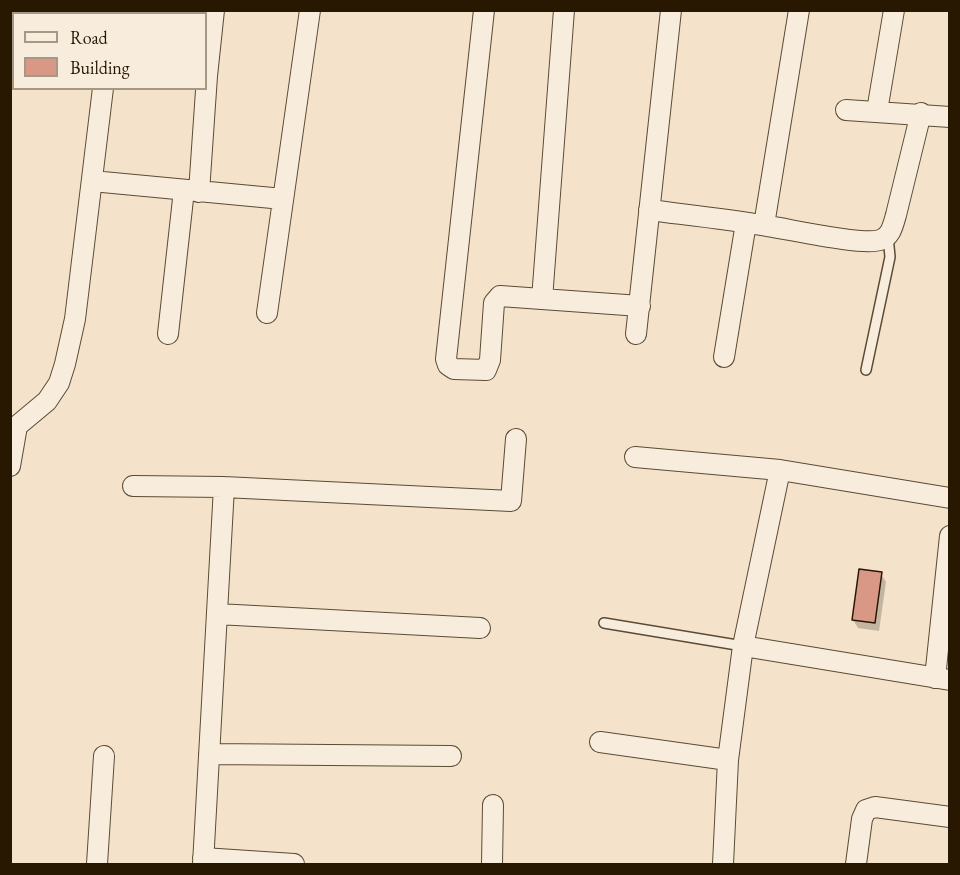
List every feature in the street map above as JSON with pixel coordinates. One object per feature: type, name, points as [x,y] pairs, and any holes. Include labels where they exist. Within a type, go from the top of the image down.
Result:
[{"type":"street","points":[[207,76],[214,10]]},
{"type":"street","points":[[267,313],[310,10]]},
{"type":"street","points":[[484,10],[446,359],[448,365],[454,369],[486,370],[494,303],[497,297],[640,306]]},
{"type":"street","points":[[542,299],[564,10]]},
{"type":"street","points":[[636,334],[671,10]]},
{"type":"street","points":[[724,357],[755,224],[799,10]]},
{"type":"street","points":[[878,111],[894,10]]},
{"type":"street","points":[[10,466],[12,438],[20,422],[47,401],[54,392],[65,364],[75,319],[103,90]]},
{"type":"street","points":[[168,334],[192,191],[205,90]]},
{"type":"street","points":[[846,110],[921,113],[950,117]]},
{"type":"street","points":[[649,210],[875,242],[888,236],[896,215],[921,113]]},
{"type":"street","points":[[92,181],[283,199]]},
{"type":"street","points":[[133,486],[224,487],[511,501],[516,439]]},
{"type":"street","points":[[635,457],[780,470],[950,498]]},
{"type":"street","points":[[723,864],[728,760],[743,646],[780,470]]},
{"type":"street","points":[[224,487],[203,861],[294,864]]},
{"type":"street","points":[[743,646],[942,679],[950,536]]},
{"type":"street","points":[[217,614],[480,628]]},
{"type":"street","points":[[600,742],[728,760]]},
{"type":"street","points":[[209,754],[451,756]]},
{"type":"street","points":[[97,864],[105,756]]},
{"type":"street","points":[[492,864],[493,805]]},
{"type":"street","points":[[856,864],[862,819],[866,810],[875,807],[950,817]]},
{"type":"lane","points":[[866,370],[890,257],[888,236]]},
{"type":"lane","points":[[604,623],[743,646]]},
{"type":"building","points":[[859,569],[882,572],[875,623],[852,620]]}]
